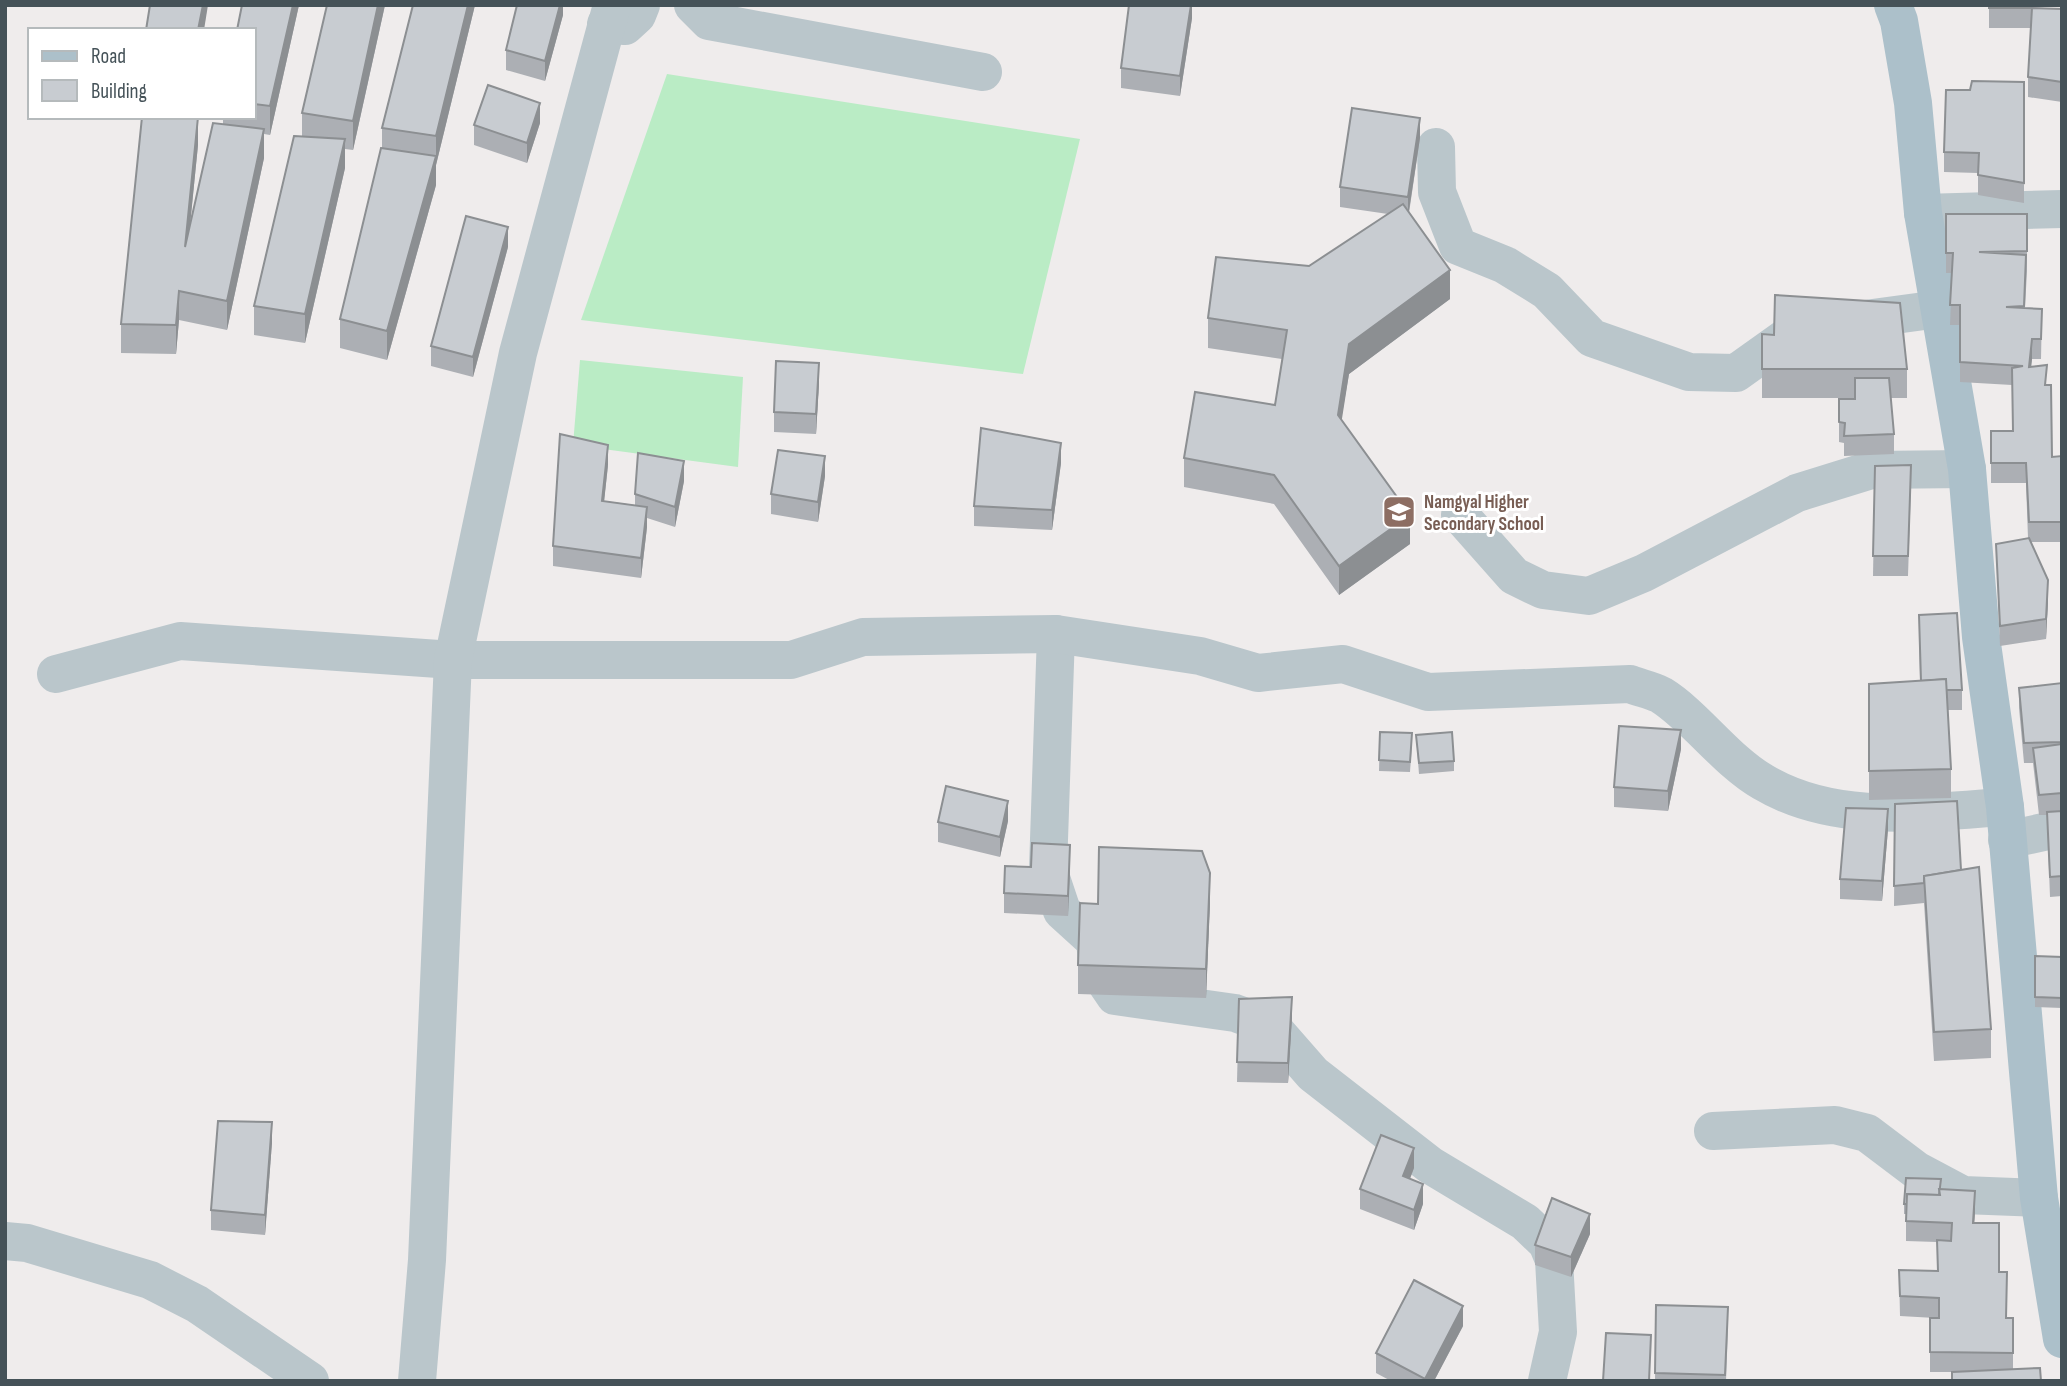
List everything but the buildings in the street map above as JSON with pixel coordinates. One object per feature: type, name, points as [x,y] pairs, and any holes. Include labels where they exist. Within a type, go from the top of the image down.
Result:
[{"type":"main road","points":[[1892,5],[1899,21],[1913,103],[1923,213],[1967,469],[1980,637],[2006,824],[2039,1198],[2062,1339]]},
{"type":"street","points":[[417,1381],[428,1260],[453,660],[518,353],[609,15],[625,26],[637,15],[641,5]]},
{"type":"street","points":[[693,5],[709,22],[983,72]]},
{"type":"street","points":[[1436,147],[1437,192],[1458,246],[1504,265],[1547,291],[1592,338],[1689,372],[1735,373],[1799,328],[1939,309]]},
{"type":"street","points":[[1923,213],[2062,209]]},
{"type":"street","points":[[1460,515],[1514,576],[1543,590],[1589,596],[1644,573],[1797,493],[1871,470],[1967,469]]},
{"type":"street","points":[[1056,634],[1048,869],[1062,911],[1096,941],[1098,971],[1115,996],[1236,1013],[1271,1026],[1313,1074],[1419,1156],[1525,1223],[1547,1243],[1554,1260],[1558,1332],[1547,1381]]},
{"type":"street","points":[[56,674],[180,641],[453,660],[791,660],[863,637],[1056,634],[1200,656],[1258,673],[1343,664],[1428,692],[1630,684],[1660,695],[1762,782],[1802,800],[1842,810],[2062,828]]},
{"type":"street","points":[[1713,1130],[1835,1125],[1867,1133],[1916,1170],[1963,1195],[2039,1198]]},
{"type":"street","points":[[5,1241],[27,1243],[150,1280],[197,1304],[310,1381]]},
{"type":"green space","points":[[667,74],[1080,139],[1023,374],[581,320]]},
{"type":"green space","points":[[580,360],[743,377],[738,467],[573,445]]},
{"type":"place","name":"Namgyal Higher Secondary School","points":[[1399,512]]}]
